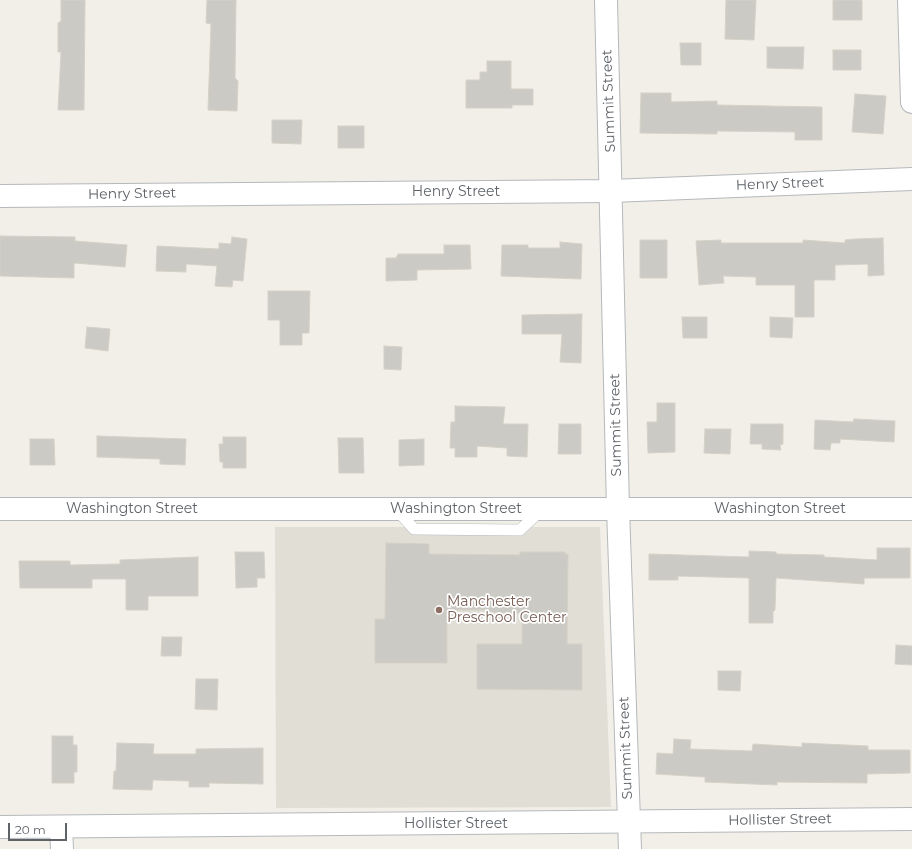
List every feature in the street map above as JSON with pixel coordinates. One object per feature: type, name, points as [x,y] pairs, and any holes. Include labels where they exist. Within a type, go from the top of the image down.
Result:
[{"type":"street","name":"Summit Street","points":[[606,0],[618,509],[630,849]]},
{"type":"street","points":[[909,0],[912,102]]},
{"type":"street","name":"Henry Street","points":[[0,196],[611,190],[912,179]]},
{"type":"street","name":"Washington Street","points":[[0,509],[912,509]]},
{"type":"street","name":"Hollister Street","points":[[0,827],[912,819]]},
{"type":"street","points":[[60,827],[62,849]]},
{"type":"shaded area","name":"Manchester Preschool Center","points":[[275,527],[600,527],[611,807],[276,808]]},
{"type":"building","points":[[61,0],[85,0],[84,110],[58,110],[61,52],[58,52],[58,23],[61,21]]},
{"type":"building","points":[[207,0],[236,0],[235,78],[238,81],[237,111],[208,110],[211,24],[206,23]]},
{"type":"building","points":[[726,0],[756,0],[754,40],[725,39]]},
{"type":"building","points":[[833,0],[862,0],[862,20],[833,20]]},
{"type":"building","points":[[680,43],[701,43],[701,65],[681,65]]},
{"type":"building","points":[[767,47],[804,47],[803,69],[767,68]]},
{"type":"building","points":[[833,50],[861,50],[861,70],[833,70]]},
{"type":"building","points":[[487,61],[511,61],[511,89],[533,89],[533,105],[512,105],[512,108],[466,108],[466,80],[480,80],[480,72],[487,72]]},
{"type":"building","points":[[641,93],[671,93],[671,102],[717,101],[717,105],[822,107],[822,140],[795,140],[795,132],[717,131],[717,134],[640,133]]},
{"type":"building","points":[[855,94],[886,96],[883,134],[852,132]]},
{"type":"building","points":[[272,120],[302,120],[301,144],[272,143]]},
{"type":"building","points":[[338,126],[364,126],[364,148],[338,148]]},
{"type":"building","points":[[0,236],[75,237],[75,241],[127,245],[125,267],[74,263],[74,278],[0,276]]},
{"type":"building","points":[[232,237],[247,239],[243,281],[233,280],[232,287],[215,286],[217,266],[186,264],[186,272],[156,271],[157,246],[219,249],[219,243],[231,244]]},
{"type":"building","points":[[883,238],[884,275],[868,276],[868,264],[835,265],[835,280],[814,280],[814,317],[795,317],[795,285],[756,285],[756,277],[723,276],[724,283],[699,285],[696,241],[721,240],[721,243],[803,243],[803,240],[845,243],[845,240]]},
{"type":"building","points":[[640,240],[667,240],[667,278],[640,278]]},
{"type":"building","points":[[560,242],[582,244],[581,279],[501,276],[502,245],[528,245],[528,248],[560,248]]},
{"type":"building","points":[[444,245],[470,245],[471,269],[417,270],[417,280],[386,281],[386,258],[396,258],[398,254],[444,254]]},
{"type":"building","points":[[268,291],[310,291],[309,333],[302,333],[302,345],[280,345],[280,320],[268,320]]},
{"type":"building","points":[[582,314],[581,363],[560,362],[562,334],[522,334],[522,315]]},
{"type":"building","points":[[682,317],[707,317],[707,338],[683,338]]},
{"type":"building","points":[[770,317],[793,318],[792,338],[770,337]]},
{"type":"building","points":[[87,327],[110,329],[108,351],[85,348]]},
{"type":"building","points":[[384,346],[402,347],[401,370],[384,369]]},
{"type":"building","points":[[657,403],[675,403],[675,452],[648,453],[647,422],[657,422]]},
{"type":"building","points":[[455,406],[505,407],[503,424],[528,424],[527,457],[507,456],[507,448],[477,446],[477,457],[455,457],[455,448],[450,448],[451,422],[455,422]]},
{"type":"building","points":[[854,419],[895,421],[894,442],[840,439],[840,443],[831,443],[830,450],[814,449],[815,420],[853,422]]},
{"type":"building","points":[[559,424],[581,424],[581,454],[558,454]]},
{"type":"building","points":[[751,424],[783,424],[783,444],[780,445],[781,450],[762,449],[762,444],[750,444]]},
{"type":"building","points":[[705,429],[731,429],[730,454],[704,453]]},
{"type":"building","points":[[97,436],[186,439],[185,465],[160,464],[160,459],[97,457]]},
{"type":"building","points":[[223,437],[246,437],[246,468],[223,468],[223,462],[220,462],[219,444],[223,444]]},
{"type":"building","points":[[338,438],[363,438],[364,473],[339,473]]},
{"type":"building","points":[[30,439],[54,439],[55,465],[30,465]]},
{"type":"building","points":[[424,439],[424,465],[399,466],[399,440]]},
{"type":"building","points":[[386,543],[429,544],[429,554],[520,555],[520,552],[565,552],[565,554],[568,554],[567,644],[582,644],[582,690],[477,689],[477,644],[522,644],[522,613],[486,612],[486,610],[447,610],[447,663],[375,663],[375,619],[385,619]]},
{"type":"building","points":[[877,548],[910,548],[910,578],[864,578],[864,584],[776,578],[773,623],[749,623],[749,578],[678,576],[678,580],[649,580],[649,554],[749,557],[749,551],[776,552],[776,554],[824,555],[824,557],[877,560]]},
{"type":"building","points":[[235,552],[264,552],[265,578],[257,578],[257,587],[236,588]]},
{"type":"building","points":[[198,557],[198,596],[148,596],[148,610],[126,610],[126,579],[92,579],[92,588],[20,588],[19,561],[70,561],[70,565],[120,564],[120,560]]},
{"type":"building","points":[[162,637],[182,637],[181,656],[161,656]]},
{"type":"building","points":[[896,645],[912,646],[912,665],[895,664]]},
{"type":"building","points":[[718,671],[741,671],[740,691],[718,690]]},
{"type":"building","points":[[196,679],[218,679],[217,710],[195,709]]},
{"type":"building","points":[[52,736],[73,736],[73,745],[77,745],[77,772],[74,772],[74,783],[52,783]]},
{"type":"building","points":[[674,739],[691,740],[690,749],[752,751],[753,744],[802,747],[802,743],[868,746],[868,750],[910,750],[910,773],[867,774],[867,783],[777,782],[777,785],[705,782],[705,777],[656,774],[657,753],[673,754]]},
{"type":"building","points":[[117,743],[154,744],[153,754],[196,754],[196,749],[263,748],[263,784],[209,783],[209,787],[189,787],[189,781],[153,780],[152,790],[113,789],[114,771],[116,771]]},
{"type":"place","name":"Manchester Preschool Center","points":[[439,610]]}]
